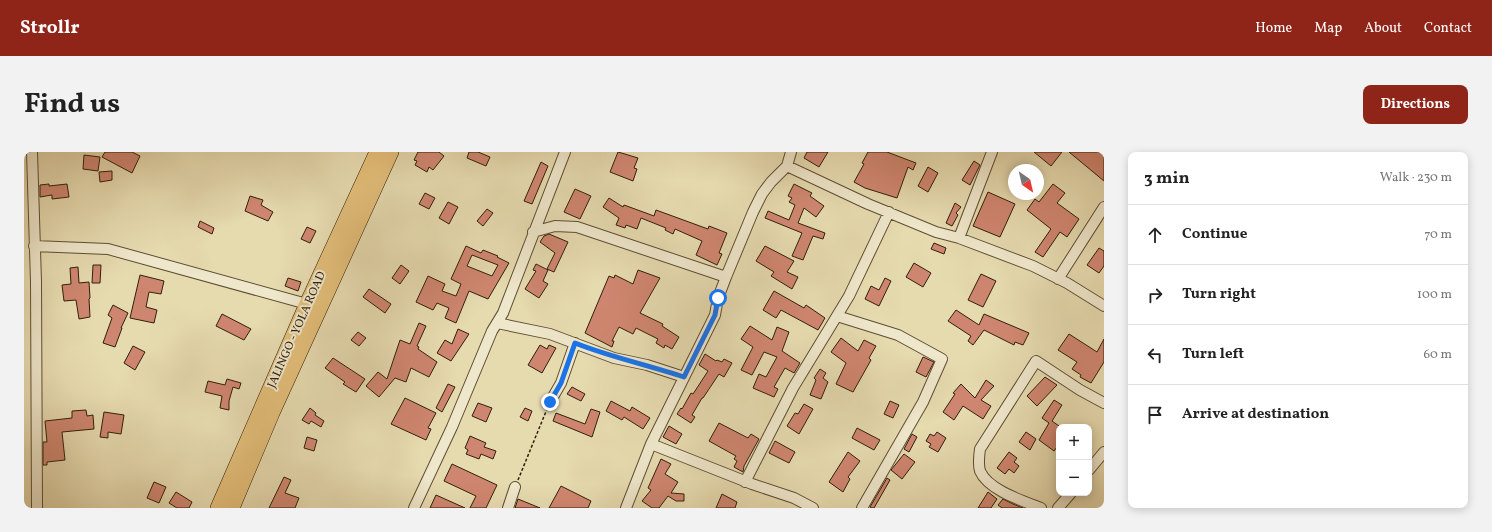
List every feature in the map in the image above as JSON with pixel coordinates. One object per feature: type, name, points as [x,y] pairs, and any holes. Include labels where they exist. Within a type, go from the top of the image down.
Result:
[{"type":"highway","name":"JALINGO - YOLA ROAD","points":[[218,508],[307,304],[377,152]]},
{"type":"highway","points":[[232,508],[272,413],[391,152]]},
{"type":"street","points":[[32,152],[37,508]]},
{"type":"street","points":[[414,508],[452,427],[497,323],[503,313],[533,232],[566,152]]},
{"type":"street","points":[[626,508],[651,444],[715,315],[718,298],[726,276],[762,194],[771,182],[787,166],[791,152]]},
{"type":"street","points":[[959,238],[992,152]]},
{"type":"street","points":[[787,166],[868,204],[936,232],[959,238],[1033,266],[1104,306]]},
{"type":"street","points":[[1058,279],[1104,207]]},
{"type":"street","points":[[745,482],[793,388],[849,296],[889,212]]},
{"type":"street","points":[[533,232],[555,226],[577,227],[726,276]]},
{"type":"street","points":[[34,246],[108,249],[307,304]]},
{"type":"street","points":[[837,316],[898,335],[942,359],[922,402],[862,508]]},
{"type":"street","points":[[497,323],[550,334],[614,358],[646,365],[684,377]]},
{"type":"street","points":[[550,402],[561,383],[575,343]]},
{"type":"street","points":[[1041,508],[1025,502],[988,482],[980,471],[980,449],[1036,361],[1080,390],[1104,403]]},
{"type":"street","points":[[651,444],[745,482],[794,498],[813,508]]},
{"type":"street","points":[[1092,466],[1104,452]]},
{"type":"street","points":[[508,508],[515,487]]},
{"type":"street","points":[[1058,508],[1068,496]]},
{"type":"path","points":[[515,487],[537,438],[550,402]]},
{"type":"building","points":[[105,152],[132,152],[140,156],[132,173],[102,157]]},
{"type":"building","points":[[418,152],[439,152],[444,156],[433,170],[429,167],[427,172],[415,165],[417,161],[414,160]]},
{"type":"building","points":[[469,152],[478,152],[490,157],[486,166],[467,158]]},
{"type":"building","points":[[618,152],[638,158],[634,168],[637,169],[633,181],[610,172]]},
{"type":"building","points":[[807,152],[828,152],[819,167],[804,158]]},
{"type":"building","points":[[868,152],[887,152],[916,163],[913,170],[908,167],[897,198],[865,188],[854,182],[864,164],[862,163]]},
{"type":"building","points":[[1034,152],[1062,152],[1051,166]]},
{"type":"building","points":[[1069,152],[1101,152],[1104,154],[1104,181]]},
{"type":"building","points":[[84,155],[100,157],[98,171],[83,169]]},
{"type":"building","points":[[974,161],[980,165],[970,185],[962,180]]},
{"type":"building","points":[[541,162],[548,166],[532,204],[524,201]]},
{"type":"building","points":[[928,167],[938,173],[928,192],[918,186]]},
{"type":"building","points":[[112,171],[112,180],[100,182],[99,172]]},
{"type":"building","points":[[49,184],[49,186],[67,184],[69,197],[52,199],[52,195],[40,197],[40,185]]},
{"type":"building","points":[[794,184],[812,193],[810,196],[824,206],[816,217],[804,208],[798,223],[825,233],[823,239],[813,236],[803,260],[792,256],[802,233],[765,218],[768,211],[789,220],[795,205],[789,202],[792,198],[788,196]]},
{"type":"building","points":[[1053,184],[1065,193],[1057,203],[1079,219],[1067,237],[1060,232],[1043,257],[1035,252],[1051,229],[1027,210],[1034,200],[1039,202],[1041,200],[1044,200],[1044,196]]},
{"type":"building","points":[[575,189],[591,196],[580,219],[564,212]]},
{"type":"building","points":[[988,192],[1015,204],[1000,237],[973,226]]},
{"type":"building","points":[[425,193],[435,198],[429,209],[419,204]]},
{"type":"building","points":[[250,196],[263,200],[261,205],[273,212],[268,221],[245,211]]},
{"type":"building","points":[[609,198],[623,207],[624,205],[654,216],[656,210],[708,229],[709,226],[727,233],[719,253],[722,254],[717,265],[696,255],[702,241],[675,229],[673,234],[665,230],[666,228],[641,218],[637,229],[626,225],[625,228],[616,225],[619,218],[603,207]]},
{"type":"building","points":[[448,202],[458,207],[449,224],[439,218]]},
{"type":"building","points":[[955,203],[961,207],[956,213],[958,215],[952,226],[946,223]]},
{"type":"building","points":[[487,209],[493,213],[483,226],[477,221]]},
{"type":"building","points":[[200,221],[214,228],[212,234],[198,227]]},
{"type":"building","points":[[307,227],[316,231],[310,243],[301,239]]},
{"type":"building","points":[[549,234],[568,242],[554,272],[547,269],[555,253],[540,242],[544,236]]},
{"type":"building","points":[[934,243],[946,248],[944,254],[931,249]]},
{"type":"building","points":[[466,246],[481,253],[483,250],[498,256],[497,257],[509,263],[488,299],[469,291],[456,323],[445,318],[449,308],[437,303],[433,310],[416,302],[428,276],[445,284],[442,291],[456,296],[461,284],[451,279]],"holes":[[[472,255],[498,265],[492,276],[467,266]]]},
{"type":"building","points":[[765,246],[794,261],[787,272],[798,277],[792,289],[771,276],[774,272],[756,261]]},
{"type":"building","points":[[1099,248],[1104,251],[1104,266],[1099,273],[1087,265]]},
{"type":"building","points":[[914,263],[931,273],[923,287],[906,277]]},
{"type":"building","points":[[536,264],[548,270],[543,281],[548,284],[539,298],[525,289],[536,271],[533,270]]},
{"type":"building","points":[[93,265],[101,265],[100,283],[92,283]]},
{"type":"building","points":[[401,265],[409,271],[400,284],[392,278]]},
{"type":"building","points":[[78,267],[79,283],[89,282],[90,298],[90,317],[79,319],[76,300],[64,301],[62,285],[71,284],[70,268]]},
{"type":"building","points":[[638,270],[660,278],[640,313],[663,324],[662,326],[679,337],[672,349],[665,345],[664,348],[656,343],[658,339],[636,328],[633,334],[619,327],[612,341],[614,341],[612,347],[585,333],[609,276],[614,278],[615,275],[633,284]]},
{"type":"building","points":[[981,274],[996,281],[983,307],[968,300]]},
{"type":"building","points":[[140,275],[164,281],[161,294],[149,292],[146,307],[157,310],[154,323],[130,318]]},
{"type":"building","points":[[288,278],[301,282],[298,291],[285,286]]},
{"type":"building","points":[[885,278],[891,281],[879,306],[865,299],[871,286],[879,290]]},
{"type":"building","points":[[369,289],[391,304],[385,313],[363,297]]},
{"type":"building","points":[[774,291],[804,308],[806,305],[825,318],[818,330],[781,310],[776,318],[763,310]]},
{"type":"building","points":[[113,305],[128,313],[115,347],[103,343],[112,318],[108,315]]},
{"type":"building","points":[[956,310],[979,325],[984,314],[1029,333],[1023,345],[1015,342],[1014,345],[984,330],[973,345],[968,341],[971,336],[948,321]]},
{"type":"building","points":[[222,314],[251,329],[244,340],[216,326]]},
{"type":"building","points":[[419,323],[426,326],[417,346],[419,347],[418,349],[437,362],[429,377],[411,368],[406,382],[395,378],[379,397],[366,386],[378,372],[387,379],[400,340],[410,344]]},
{"type":"building","points":[[750,326],[772,340],[777,327],[789,332],[782,351],[800,363],[794,373],[785,368],[774,387],[778,389],[774,397],[753,388],[759,374],[766,377],[777,357],[764,352],[752,375],[741,370],[753,347],[741,339]]},
{"type":"building","points":[[458,329],[469,334],[451,361],[437,353],[445,340],[452,344]]},
{"type":"building","points":[[358,332],[366,338],[359,346],[351,340]]},
{"type":"building","points":[[1069,334],[1097,352],[1104,339],[1104,362],[1091,383],[1080,377],[1081,375],[1072,369],[1077,362],[1058,350]]},
{"type":"building","points":[[841,338],[858,351],[864,340],[876,346],[869,358],[871,360],[853,392],[836,384],[846,363],[831,352]]},
{"type":"building","points":[[540,345],[547,349],[549,345],[556,348],[542,373],[528,365]]},
{"type":"building","points":[[133,346],[145,352],[135,370],[124,363]]},
{"type":"building","points":[[705,354],[716,361],[722,362],[724,359],[732,363],[724,377],[719,374],[702,398],[692,415],[695,417],[691,423],[677,414],[681,408],[682,409],[691,393],[693,394],[708,371],[699,365]]},
{"type":"building","points":[[923,357],[934,362],[926,377],[916,372]]},
{"type":"building","points":[[333,358],[365,379],[356,392],[343,384],[345,382],[325,368]]},
{"type":"building","points":[[820,369],[826,373],[823,378],[828,382],[821,399],[810,395],[816,380],[814,378]]},
{"type":"building","points":[[1045,377],[1057,385],[1037,406],[1027,396]]},
{"type":"building","points":[[227,379],[241,383],[239,389],[233,387],[229,401],[229,410],[220,408],[222,396],[205,392],[208,381],[225,385]]},
{"type":"building","points":[[986,380],[994,386],[981,400],[991,406],[983,419],[963,406],[954,420],[943,412],[955,394],[953,393],[961,384],[975,398]]},
{"type":"building","points":[[448,384],[455,387],[442,412],[436,408]]},
{"type":"building","points":[[572,387],[585,394],[581,401],[567,394]]},
{"type":"building","points":[[405,398],[436,413],[428,428],[431,429],[426,440],[391,424]]},
{"type":"building","points":[[1054,400],[1062,405],[1052,421],[1056,424],[1056,448],[1054,451],[1039,440],[1049,423],[1042,418]]},
{"type":"building","points":[[611,401],[630,411],[632,407],[650,418],[643,429],[624,417],[622,420],[606,411]]},
{"type":"building","points":[[890,401],[899,405],[893,418],[884,414]]},
{"type":"building","points":[[478,403],[492,408],[486,422],[472,416]]},
{"type":"building","points":[[804,404],[813,409],[799,434],[787,426],[795,413],[798,414]]},
{"type":"building","points":[[310,408],[316,413],[315,415],[324,421],[321,427],[311,421],[309,424],[302,420]]},
{"type":"building","points":[[525,408],[532,411],[528,421],[520,417]]},
{"type":"building","points":[[591,409],[600,412],[592,437],[553,421],[556,413],[585,424]]},
{"type":"building","points":[[86,410],[87,416],[93,415],[94,429],[62,432],[65,460],[47,462],[47,465],[43,465],[43,442],[47,442],[45,421],[72,418],[72,411]]},
{"type":"building","points":[[104,412],[124,415],[121,434],[108,432],[108,438],[100,437]]},
{"type":"building","points":[[719,423],[748,438],[751,434],[759,439],[744,466],[743,472],[734,467],[737,461],[734,459],[736,456],[709,441]]},
{"type":"building","points":[[669,426],[682,434],[676,444],[663,437]]},
{"type":"building","points":[[857,428],[880,440],[874,450],[852,438]]},
{"type":"building","points":[[937,432],[946,438],[938,452],[929,447],[931,444],[926,441],[930,434],[934,436]]},
{"type":"building","points":[[1026,432],[1036,439],[1030,450],[1019,442]]},
{"type":"building","points":[[912,434],[917,437],[909,452],[904,449]]},
{"type":"building","points":[[470,436],[486,443],[484,447],[496,451],[493,459],[481,454],[479,459],[466,454],[468,450],[465,448]]},
{"type":"building","points":[[307,437],[317,440],[314,451],[304,448]]},
{"type":"building","points":[[775,441],[795,452],[789,463],[769,453]]},
{"type":"building","points":[[848,452],[860,461],[848,477],[850,479],[843,492],[829,482]]},
{"type":"building","points":[[1009,452],[1017,458],[1014,462],[1019,466],[1014,473],[1009,469],[1005,474],[997,468]]},
{"type":"building","points":[[904,454],[915,462],[902,479],[891,470]]},
{"type":"building","points":[[661,459],[671,464],[665,474],[678,482],[671,493],[684,494],[684,501],[676,501],[668,496],[659,508],[652,508],[642,501],[651,490],[648,488]]},
{"type":"building","points":[[452,464],[497,485],[486,508],[470,508],[476,496],[444,481]]},
{"type":"building","points":[[284,477],[291,480],[285,493],[299,498],[295,508],[269,508]]},
{"type":"building","points":[[887,478],[890,480],[874,508],[870,507]]},
{"type":"building","points":[[154,482],[166,487],[159,503],[147,498]]},
{"type":"building","points":[[561,486],[591,501],[588,508],[549,508]]},
{"type":"building","points":[[176,492],[192,502],[189,508],[177,508],[169,503]]},
{"type":"building","points":[[988,492],[997,499],[991,508],[978,508]]},
{"type":"building","points":[[722,494],[737,502],[735,508],[716,508]]},
{"type":"building","points":[[436,495],[465,508],[430,508]]},
{"type":"building","points":[[518,499],[540,508],[515,508]]},
{"type":"building","points":[[1003,499],[1023,508],[1002,508],[998,505]]},
{"type":"route","points":[[550,402],[561,383],[575,343],[614,358],[646,365],[684,377],[715,315],[718,298]]}]
